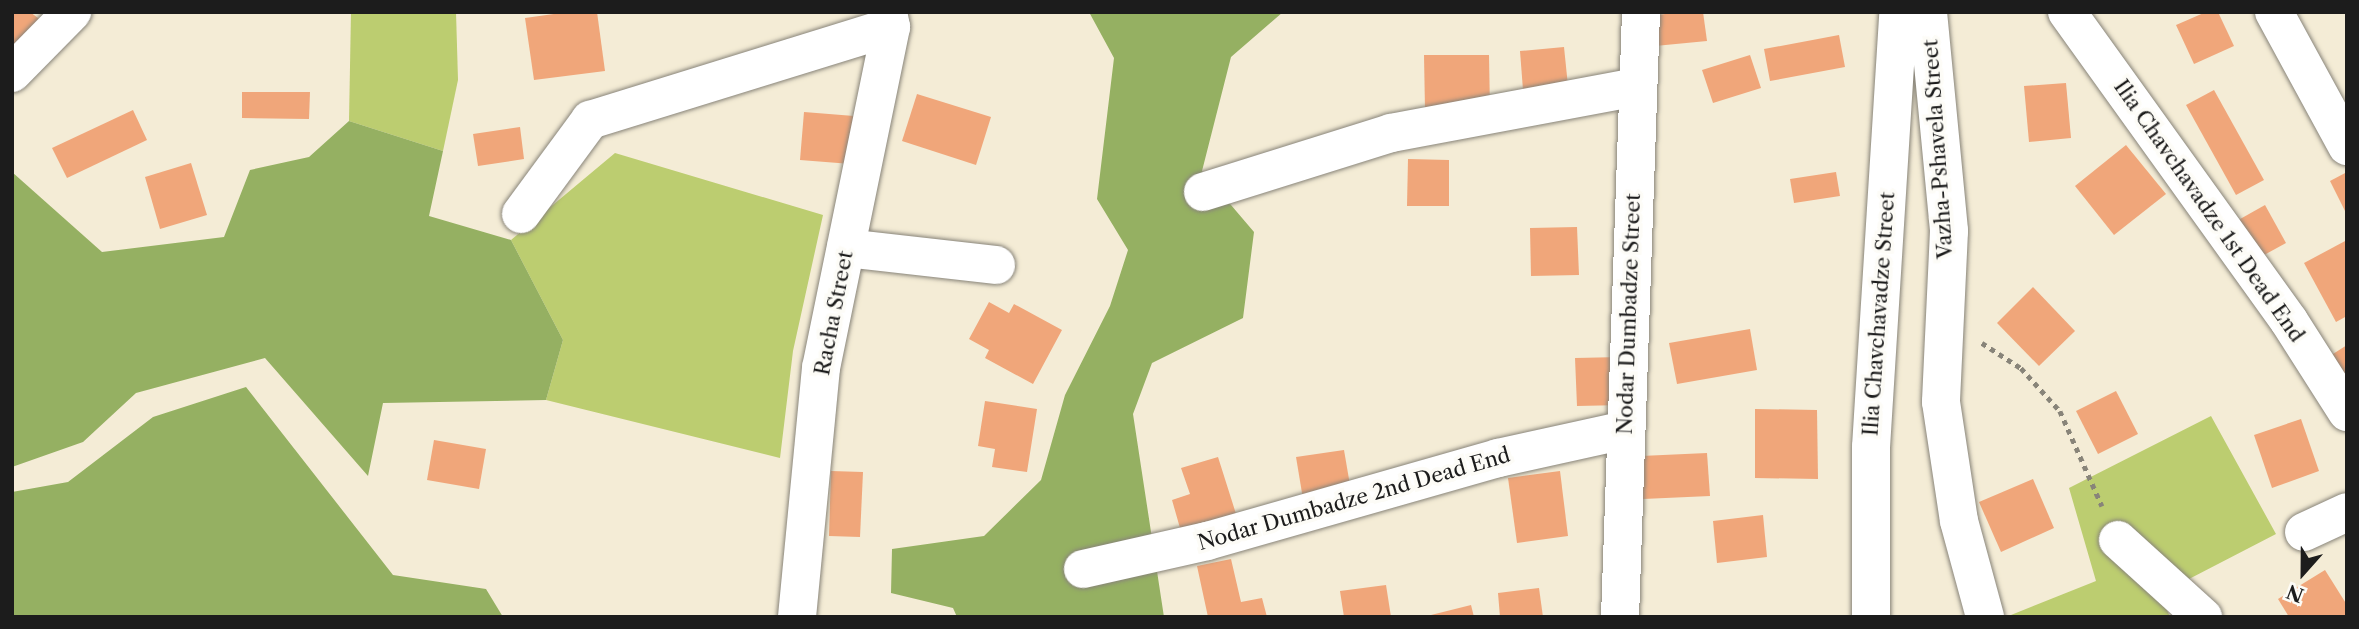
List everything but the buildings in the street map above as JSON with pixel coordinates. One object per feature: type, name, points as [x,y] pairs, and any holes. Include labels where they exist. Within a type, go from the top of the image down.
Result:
[{"type":"street","points":[[12,73],[72,12]]},
{"type":"street","name":"Nodar Dumbadze Street","points":[[1619,617],[1641,12]]},
{"type":"street","name":"Ilia Chavchavadze Street","points":[[1871,617],[1871,447],[1898,12]]},
{"type":"street","name":"Vazha-Pshavela Street","points":[[1928,12],[1949,231],[1943,415],[1959,522],[1985,617]]},
{"type":"street","name":"Ilia Chavchavadze 1st Dead End","points":[[2067,12],[2289,321],[2347,412]]},
{"type":"street","points":[[2274,12],[2347,146]]},
{"type":"street","points":[[521,214],[590,120],[890,20]]},
{"type":"street","name":"Racha Street","points":[[797,617],[821,368],[890,20]]},
{"type":"street","points":[[1203,192],[1391,133],[1637,87]]},
{"type":"street","points":[[846,248],[996,265]]},
{"type":"street","name":"Nodar Dumbadze 2nd Dead End","points":[[1083,569],[1207,541],[1498,458],[1625,430]]},
{"type":"street","points":[[2304,532],[2347,512]]},
{"type":"street","points":[[2118,540],[2203,617]]},
{"type":"path","points":[[1944,337],[1975,338],[2021,368],[2060,411],[2118,540]]},
{"type":"green space","points":[[351,12],[456,12],[458,80],[443,151],[349,121]]},
{"type":"green space","points":[[1089,12],[1283,12],[1231,57],[1202,171],[1254,232],[1243,318],[1152,363],[1133,414],[1164,617],[957,617],[953,608],[891,593],[892,549],[984,536],[1041,480],[1065,395],[1110,306],[1128,250],[1097,199],[1114,58]]},
{"type":"green space","points":[[349,121],[443,151],[429,216],[511,240],[563,340],[546,400],[383,403],[368,476],[265,358],[136,393],[83,442],[12,467],[12,172],[102,252],[224,237],[250,170],[309,157]]},
{"type":"green space","points":[[615,153],[823,215],[793,351],[780,458],[546,400],[563,340],[511,240]]},
{"type":"green space","points":[[246,387],[393,575],[486,589],[503,617],[12,617],[12,492],[68,482],[153,417]]},
{"type":"green space","points":[[2211,416],[2276,534],[2160,594],[2170,617],[2006,617],[2096,581],[2069,488]]}]
